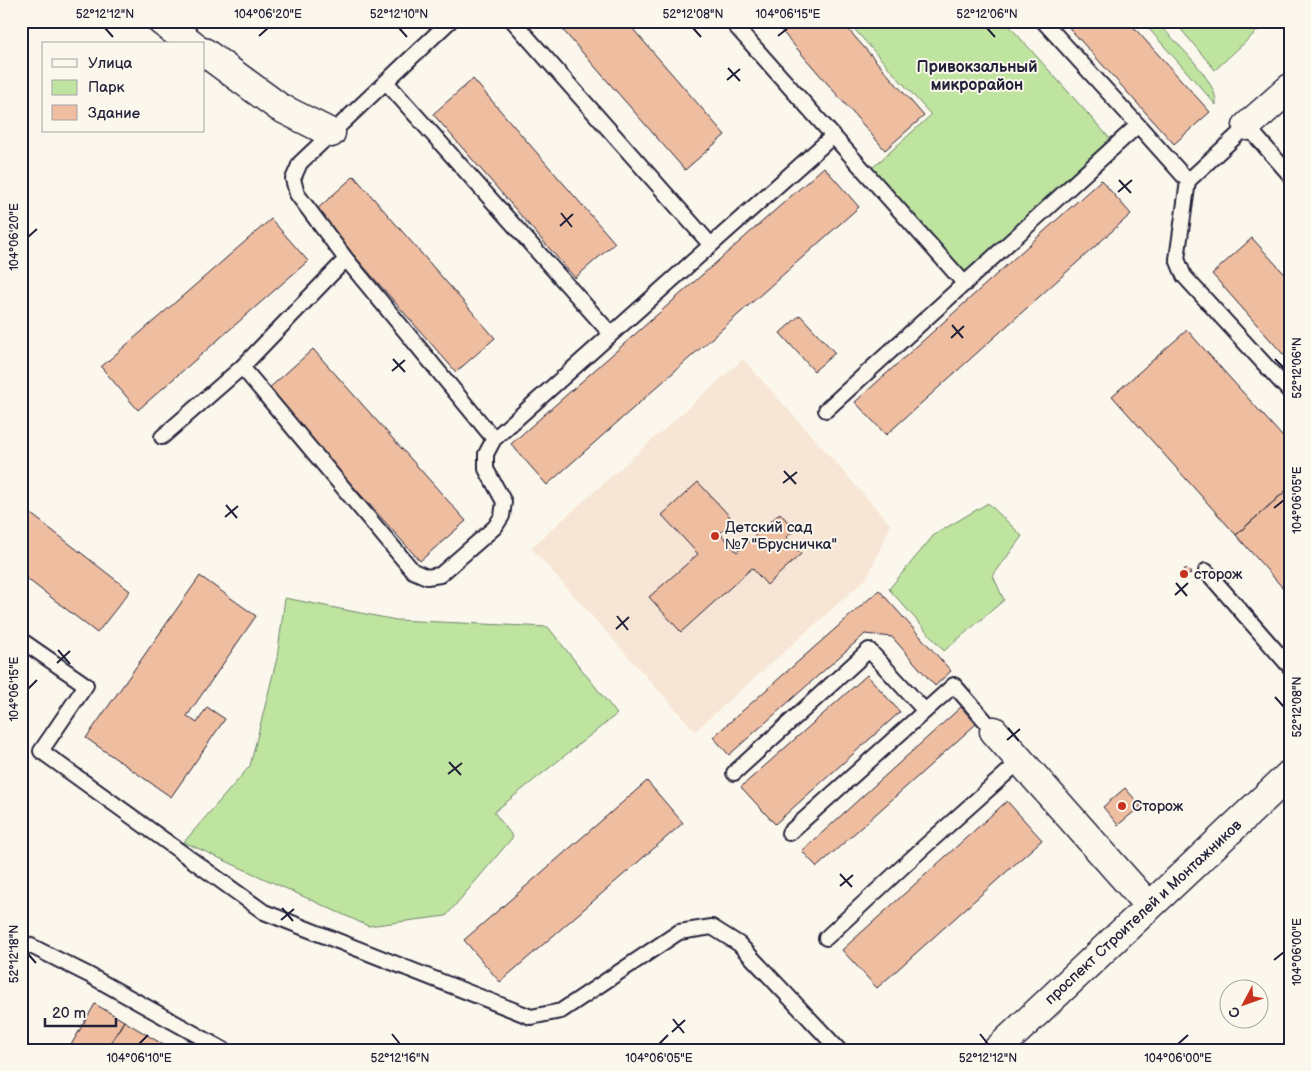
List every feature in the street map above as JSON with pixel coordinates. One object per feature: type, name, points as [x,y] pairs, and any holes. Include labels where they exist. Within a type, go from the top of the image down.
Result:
[{"type":"street","points":[[161,21],[189,42]]},
{"type":"street","points":[[205,53],[279,107],[331,132]]},
{"type":"street","points":[[1246,126],[1290,88]]},
{"type":"street","points":[[994,731],[1149,906]]},
{"type":"street","name":"проспект Строителей и Монтажников","points":[[997,1050],[1290,774]]},
{"type":"lane","points":[[450,21],[300,163],[293,179],[297,194],[346,260],[494,439]]},
{"type":"lane","points":[[514,21],[710,244]]},
{"type":"lane","points":[[731,21],[965,284]]},
{"type":"lane","points":[[1043,21],[1188,181]]},
{"type":"lane","points":[[386,82],[611,334]]},
{"type":"lane","points":[[826,410],[1138,125]]},
{"type":"lane","points":[[1290,175],[1246,126],[1188,181],[1177,259],[1184,276],[1290,392]]},
{"type":"lane","points":[[242,367],[414,570],[427,577],[440,575],[495,528],[502,516],[504,502],[486,468],[486,454],[494,439],[833,136]]},
{"type":"lane","points":[[162,437],[242,367],[346,260]]},
{"type":"lane","points":[[1206,571],[1288,659]]},
{"type":"lane","points":[[21,640],[86,685],[41,751],[264,912],[531,1017],[561,1010],[679,932],[712,927],[739,944],[838,1050]]},
{"type":"lane","points":[[734,773],[869,650],[925,711]]},
{"type":"lane","points":[[789,833],[954,685],[994,731]]},
{"type":"lane","points":[[826,938],[1020,761]]},
{"type":"lane","points":[[21,941],[89,975],[224,1050]]},
{"type":"shaded area","name":"Детский сад №7 \"Брусничка\"","points":[[743,359],[891,525],[867,578],[695,731],[531,548]]},
{"type":"green space","points":[[847,21],[1005,21],[1113,142],[965,275],[871,169],[931,115]]},
{"type":"green space","points":[[1142,21],[1156,21],[1193,61],[1210,84],[1215,95],[1216,105]]},
{"type":"green space","points":[[1174,21],[1268,21],[1215,70]]},
{"type":"green space","points":[[988,503],[1022,536],[993,576],[1004,600],[944,651],[889,589],[934,535]]},
{"type":"green space","points":[[285,598],[396,620],[548,627],[617,714],[494,812],[513,837],[446,916],[368,926],[184,842],[250,766],[277,658]]},
{"type":"building","points":[[555,21],[626,21],[725,135],[685,170]]},
{"type":"building","points":[[773,21],[841,21],[924,116],[885,150]]},
{"type":"building","points":[[1063,21],[1128,21],[1210,112],[1174,144]]},
{"type":"building","points":[[473,79],[615,243],[575,278],[433,114]]},
{"type":"building","points":[[824,167],[859,207],[547,485],[511,444]]},
{"type":"building","points":[[354,176],[495,338],[456,372],[315,211]]},
{"type":"building","points":[[1101,180],[1131,214],[886,435],[855,402]]},
{"type":"building","points":[[271,219],[308,261],[138,410],[101,367]]},
{"type":"building","points":[[1252,238],[1290,280],[1290,362],[1212,274]]},
{"type":"building","points":[[800,315],[835,353],[814,371],[780,333]]},
{"type":"building","points":[[1187,330],[1290,445],[1290,487],[1236,535],[1112,396]]},
{"type":"building","points":[[313,349],[466,521],[420,561],[267,390]]},
{"type":"building","points":[[698,482],[734,521],[720,533],[737,552],[780,513],[795,530],[786,537],[801,554],[767,585],[752,568],[681,632],[649,597],[698,554],[662,515]]},
{"type":"building","points":[[1290,487],[1290,596],[1236,535]]},
{"type":"building","points":[[21,506],[130,591],[97,633],[21,574]]},
{"type":"building","name":"сторож","points":[[1186,568],[1191,573],[1182,581],[1178,576]]},
{"type":"building","points":[[200,576],[256,616],[187,716],[197,723],[207,707],[225,719],[171,797],[86,738]]},
{"type":"building","points":[[879,590],[951,671],[935,686],[892,637],[865,634],[729,755],[713,737]]},
{"type":"building","points":[[867,675],[900,712],[775,824],[741,787]]},
{"type":"building","points":[[961,707],[976,724],[817,867],[802,851]]},
{"type":"building","points":[[647,781],[683,823],[500,982],[464,940]]},
{"type":"building","name":"Сторож","points":[[1125,788],[1141,806],[1118,825],[1103,807]]},
{"type":"building","points":[[1007,801],[1042,840],[877,988],[842,950]]},
{"type":"building","points":[[95,1004],[124,1021],[107,1050],[68,1050]]},
{"type":"building","points":[[124,1021],[172,1050],[113,1050],[108,1047]]},
{"type":"place","name":"Детский сад №7 \"Брусничка\"","points":[[715,536]]},
{"type":"place","name":"сторож","points":[[1184,574]]},
{"type":"place","name":"Сторож","points":[[1122,806]]},
{"type":"district","name":"Привокзальный микрорайон","points":[[977,75]]}]
